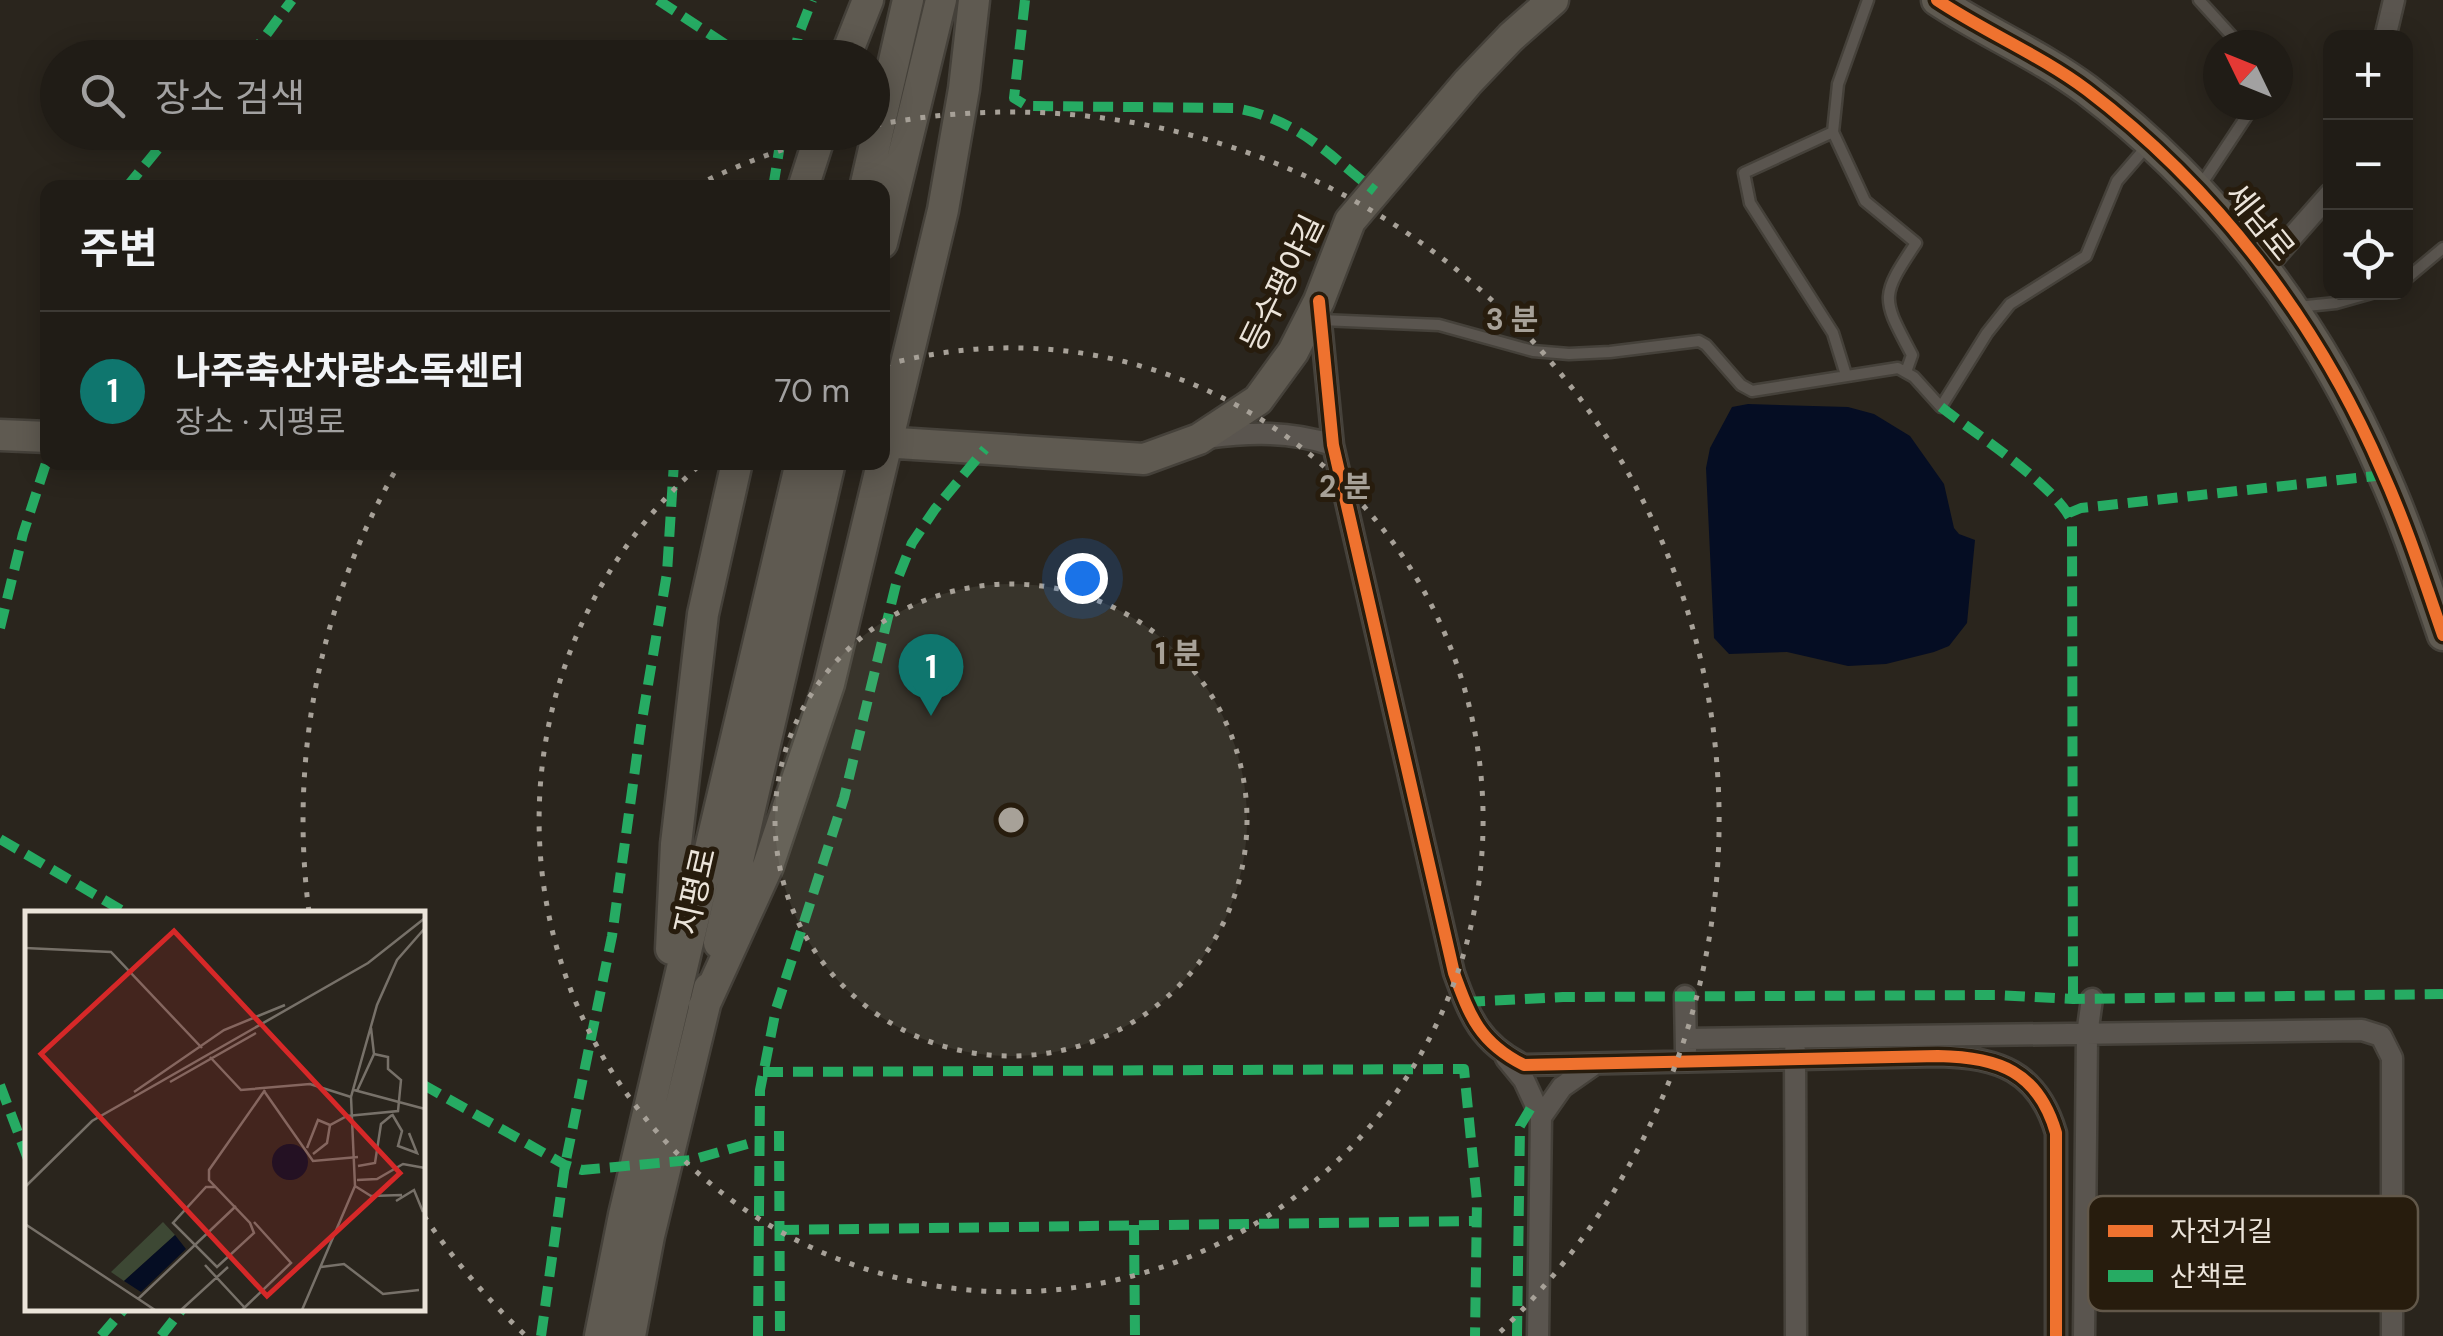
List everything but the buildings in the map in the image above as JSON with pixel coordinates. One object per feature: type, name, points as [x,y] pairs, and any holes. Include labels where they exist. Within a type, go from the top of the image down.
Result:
[{"type":"main road","points":[[852,40],[868,0]]},
{"type":"main road","points":[[890,77],[908,0]]},
{"type":"main road","points":[[890,211],[942,0]]},
{"type":"main road","points":[[890,426],[943,210],[964,89],[974,0]]},
{"type":"main road","name":"등수평야길","points":[[890,442],[1144,459],[1199,439],[1258,400],[1319,311],[1350,221],[1468,82],[1553,0]]},
{"type":"main road","name":"세남로","points":[[1937,0],[2069,78],[2198,190],[2264,268],[2343,391],[2382,470],[2443,635]]},
{"type":"main road","points":[[805,180],[815,150]]},
{"type":"main road","points":[[866,180],[873,150]]},
{"type":"main road","points":[[0,436],[40,438]]},
{"type":"main road","points":[[668,1024],[676,844],[704,614],[736,470]]},
{"type":"main road","name":"지평로","points":[[630,1336],[648,1236],[704,1006],[814,470]]},
{"type":"main road","name":"지평로","points":[[600,1336],[668,1024],[814,470]]},
{"type":"main road","points":[[704,1006],[768,866],[829,684],[879,470]]},
{"type":"street","points":[[2387,30],[2394,0]]},
{"type":"street","points":[[2264,268],[2323,202]]},
{"type":"street","points":[[1319,311],[1333,445],[1454,974],[1468,1012],[1482,1034],[1524,1080],[1541,1117],[1538,1336]]},
{"type":"street","points":[[1199,439],[1280,433],[1302,434],[1333,445]]},
{"type":"street","points":[[1685,996],[1686,1062]]},
{"type":"street","points":[[2084,1336],[2087,1035],[2092,999]]},
{"type":"street","points":[[1501,1053],[1524,1065],[1686,1062],[1795,1049],[2087,1035],[2362,1030],[2381,1036],[2392,1058],[2392,1196]]},
{"type":"street","points":[[1686,1039],[1981,1058],[2003,1065],[2032,1085],[2050,1112],[2056,1133],[2056,1336]]},
{"type":"street","points":[[1795,1049],[1796,1336]]},
{"type":"street","points":[[1541,1117],[1562,1088],[1594,1064]]},
{"type":"lane","points":[[1868,0],[1838,84],[1832,132],[1864,200],[1916,243],[1893,278],[1887,298],[1912,356],[1906,372]]},
{"type":"lane","points":[[2198,0],[2226,30]]},
{"type":"lane","points":[[2198,190],[2244,120]]},
{"type":"lane","points":[[1832,132],[1744,173],[1750,204],[1833,333],[1846,374]]},
{"type":"lane","points":[[1319,311],[1440,325],[1534,351],[1569,354],[1699,341],[1741,385],[1752,391],[1889,367],[1906,372],[1941,407],[2010,304],[2086,256],[2117,181],[2148,144]]},
{"type":"lane","points":[[2413,273],[2443,248]]},
{"type":"lane","name":"세남로","points":[[2292,307],[2349,300]]},
{"type":"water","points":[[1732,407],[1848,407],[1874,414],[1910,436],[1944,484],[1954,528],[1975,540],[1967,623],[1949,646],[1886,664],[1848,666],[1787,652],[1729,654],[1714,638],[1706,468],[1710,448]]},
{"type":"marked path","points":[[262,40],[292,0]]},
{"type":"marked path","points":[[658,0],[719,40]]},
{"type":"marked path","points":[[797,40],[812,0]]},
{"type":"marked path","points":[[1025,0],[1014,98],[1027,106],[1234,108],[1256,113],[1310,139],[1375,191]]},
{"type":"marked path","points":[[133,180],[157,150]]},
{"type":"marked path","points":[[774,180],[779,150]]},
{"type":"marked path","points":[[1941,407],[2033,477],[2064,508],[2072,522],[2073,999]]},
{"type":"marked path","points":[[758,1336],[760,1090],[776,1009],[844,798],[897,580],[912,543],[985,449]]},
{"type":"marked path","points":[[0,628],[44,470]]},
{"type":"marked path","points":[[541,1336],[565,1165],[612,936],[667,573],[673,470]]},
{"type":"marked path","points":[[2069,513],[2081,508],[2384,475]]},
{"type":"marked path","points":[[0,839],[123,911]]},
{"type":"marked path","points":[[1465,1002],[1563,997],[1995,995],[2073,999],[2443,994]]},
{"type":"marked path","points":[[763,1072],[1464,1069],[1477,1201],[1475,1336]]},
{"type":"marked path","points":[[0,1085],[25,1151]]},
{"type":"marked path","points":[[425,1086],[565,1165],[582,1170],[691,1160],[758,1141]]},
{"type":"marked path","points":[[1517,1336],[1520,1126],[1535,1101]]},
{"type":"marked path","points":[[779,1131],[780,1336]]},
{"type":"marked path","points":[[779,1230],[1476,1221]]},
{"type":"marked path","points":[[1134,1225],[1135,1336]]},
{"type":"marked path","points":[[101,1336],[122,1311]]},
{"type":"marked path","points":[[161,1336],[181,1311]]},
{"type":"cycle path","points":[[1937,0],[2087,90],[2134,128],[2179,170],[2259,261],[2327,362],[2356,416],[2399,511],[2443,635]]},
{"type":"cycle path","points":[[1319,301],[1333,445],[1454,973],[1479,1027],[1497,1048],[1524,1065],[1938,1056],[1979,1060],[2013,1072],[2038,1095],[2056,1133],[2056,1336]]},
{"type":"place","name":"나주축산차량소독센터","points":[[931,716]]}]
